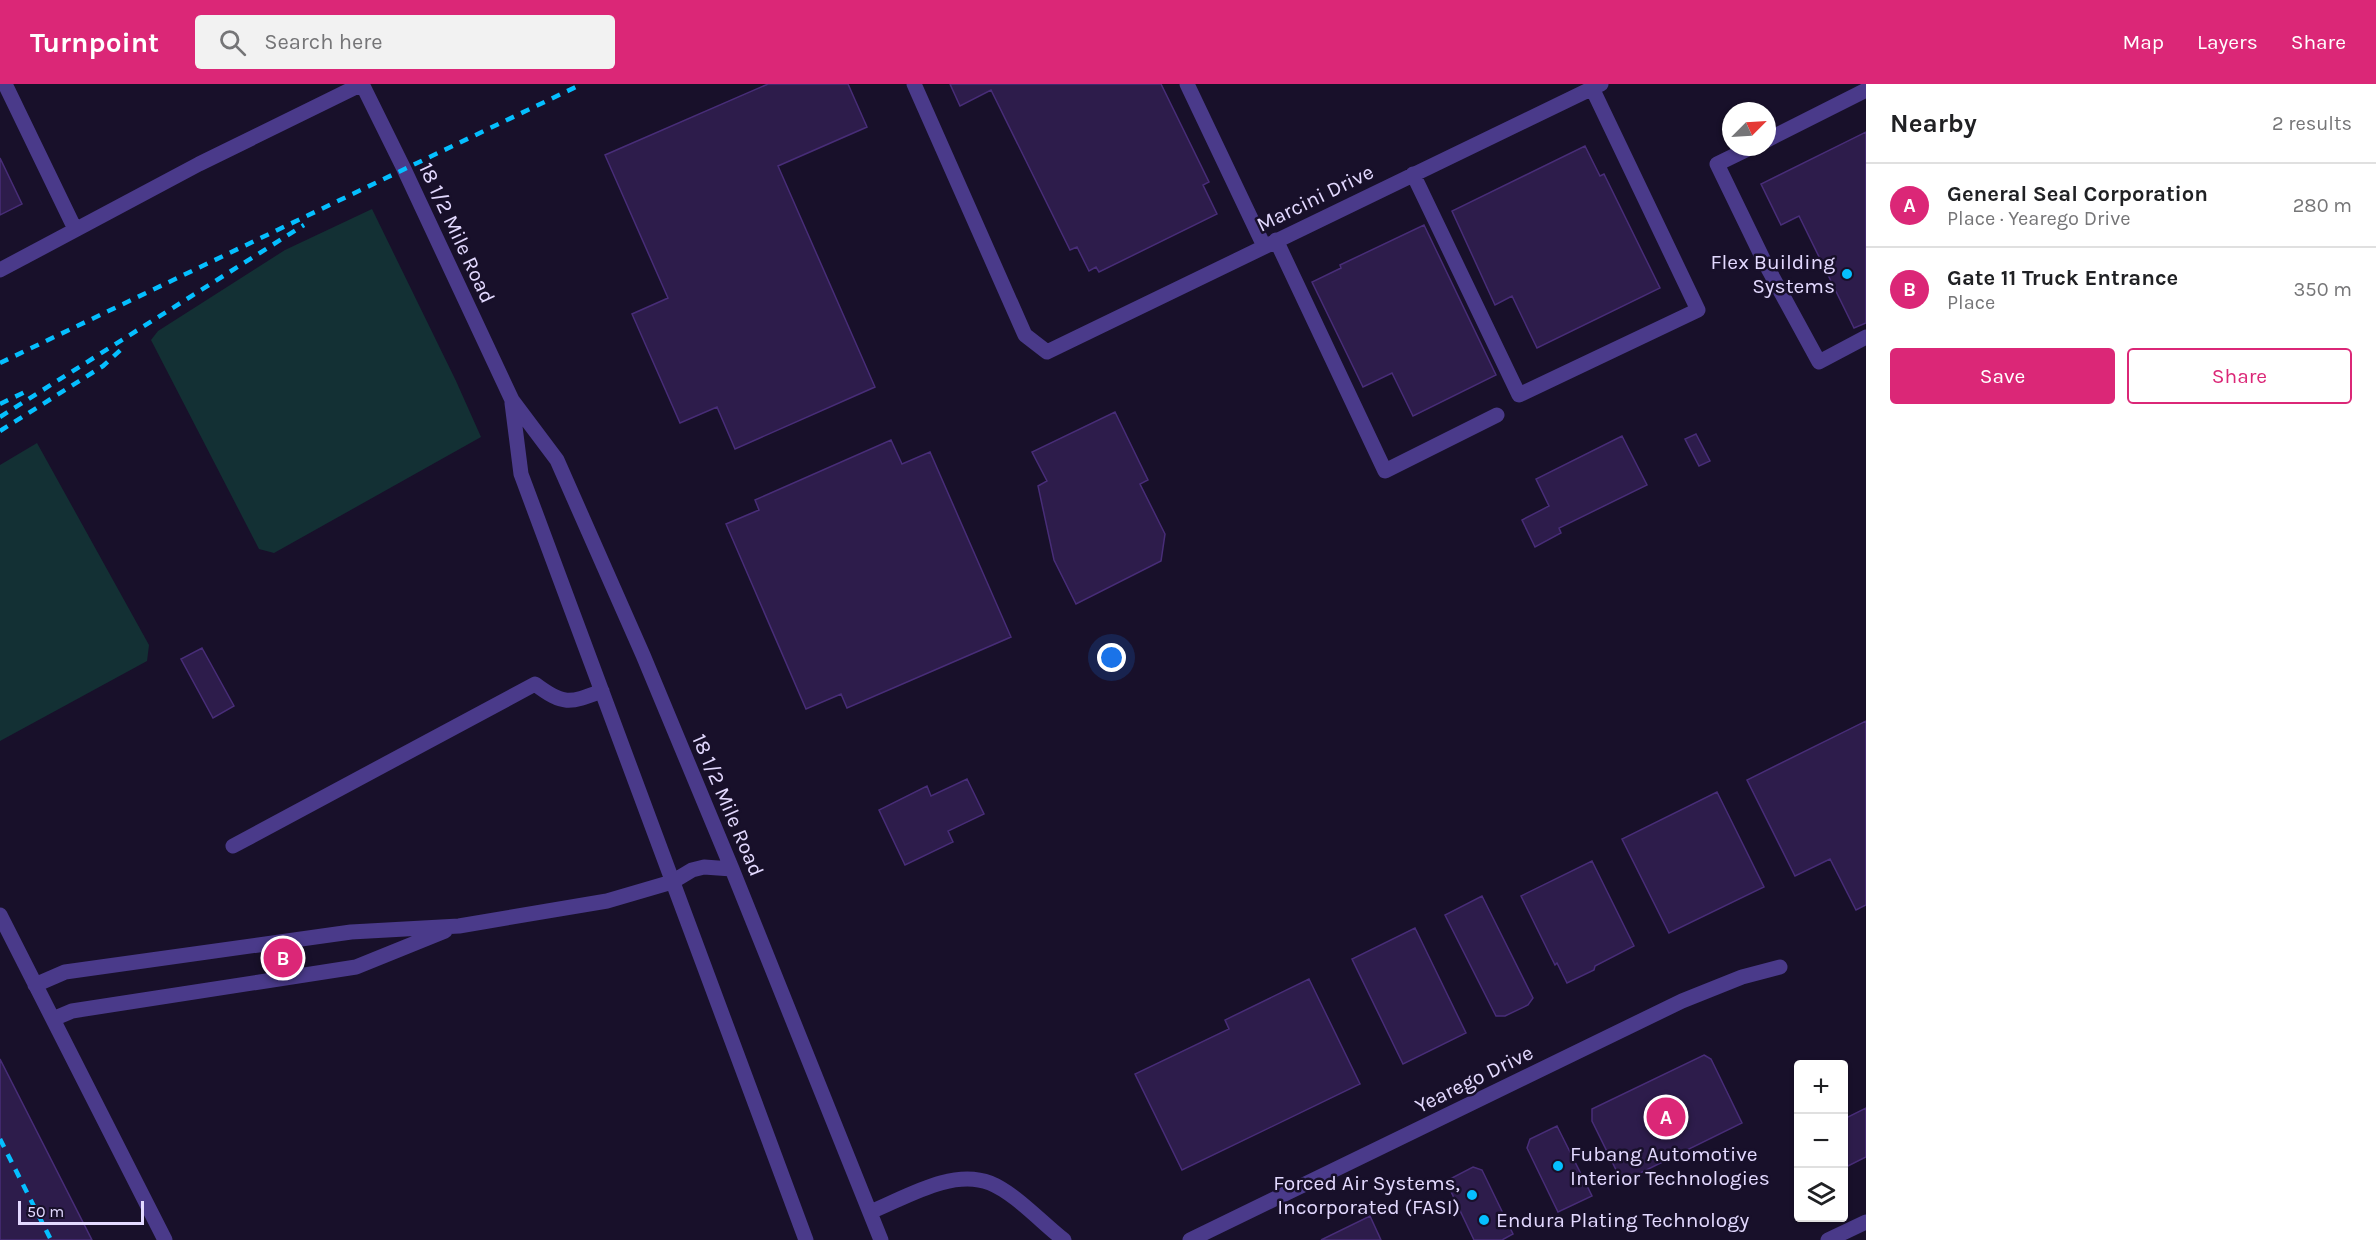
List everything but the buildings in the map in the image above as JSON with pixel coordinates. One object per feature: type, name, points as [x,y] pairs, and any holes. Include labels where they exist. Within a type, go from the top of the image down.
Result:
[{"type":"street","points":[[5,84],[75,229]]},
{"type":"street","points":[[0,270],[199,164],[362,84]]},
{"type":"street","name":"18 1/2 Mile Road","points":[[362,84],[512,400],[557,459],[643,655],[732,868],[880,1240]]},
{"type":"street","name":"Marcini Drive","points":[[914,84],[1025,335],[1047,352],[1597,86]]},
{"type":"street","points":[[1187,84],[1385,471],[1497,415]]},
{"type":"street","points":[[1413,174],[1519,395],[1698,310],[1597,86]]},
{"type":"street","points":[[1776,135],[1866,90]]},
{"type":"street","points":[[1733,156],[1717,164],[1765,263],[1819,362],[1866,338]]},
{"type":"street","name":"18 1/2 Mile Road","points":[[512,400],[521,474],[806,1240]]},
{"type":"street","points":[[233,846],[535,684],[550,696],[571,702],[602,691]]},
{"type":"street","points":[[35,985],[65,972],[351,932],[459,926],[583,906],[672,882],[692,870],[704,867],[732,868]]},
{"type":"street","points":[[0,915],[165,1240]]},
{"type":"street","points":[[53,1019],[72,1011],[356,966],[459,926]]},
{"type":"street","name":"Yearego Drive","points":[[1190,1240],[1682,1001],[1716,986],[1780,967]]},
{"type":"street","points":[[870,1212],[935,1186],[972,1178],[991,1183],[1007,1193],[1064,1240]]},
{"type":"street","points":[[1828,1240],[1866,1222]]},
{"type":"green space","points":[[372,209],[481,437],[274,553],[259,549],[151,340],[158,331],[285,250]]},
{"type":"green space","points":[[37,443],[149,645],[147,661],[0,741],[0,465]]},
{"type":"railway","points":[[0,363],[582,84]]},
{"type":"railway","points":[[0,417],[304,225]]},
{"type":"railway","points":[[0,431],[103,366],[126,345]]},
{"type":"railway","points":[[0,404],[29,390]]},
{"type":"railway","points":[[0,1139],[51,1240]]},
{"type":"place","name":"Flex Building Systems","points":[[1847,274]]},
{"type":"place","name":"Gate 11 Truck Entrance","points":[[283,958]]},
{"type":"place","name":"General Seal Corporation","points":[[1666,1117]]},
{"type":"place","name":"Fubang Automotive Interior Technologies","points":[[1558,1166]]},
{"type":"place","name":"Forced Air Systems, Incorporated (FASI)","points":[[1472,1195]]},
{"type":"place","name":"Endura Plating Technology","points":[[1484,1220]]}]
